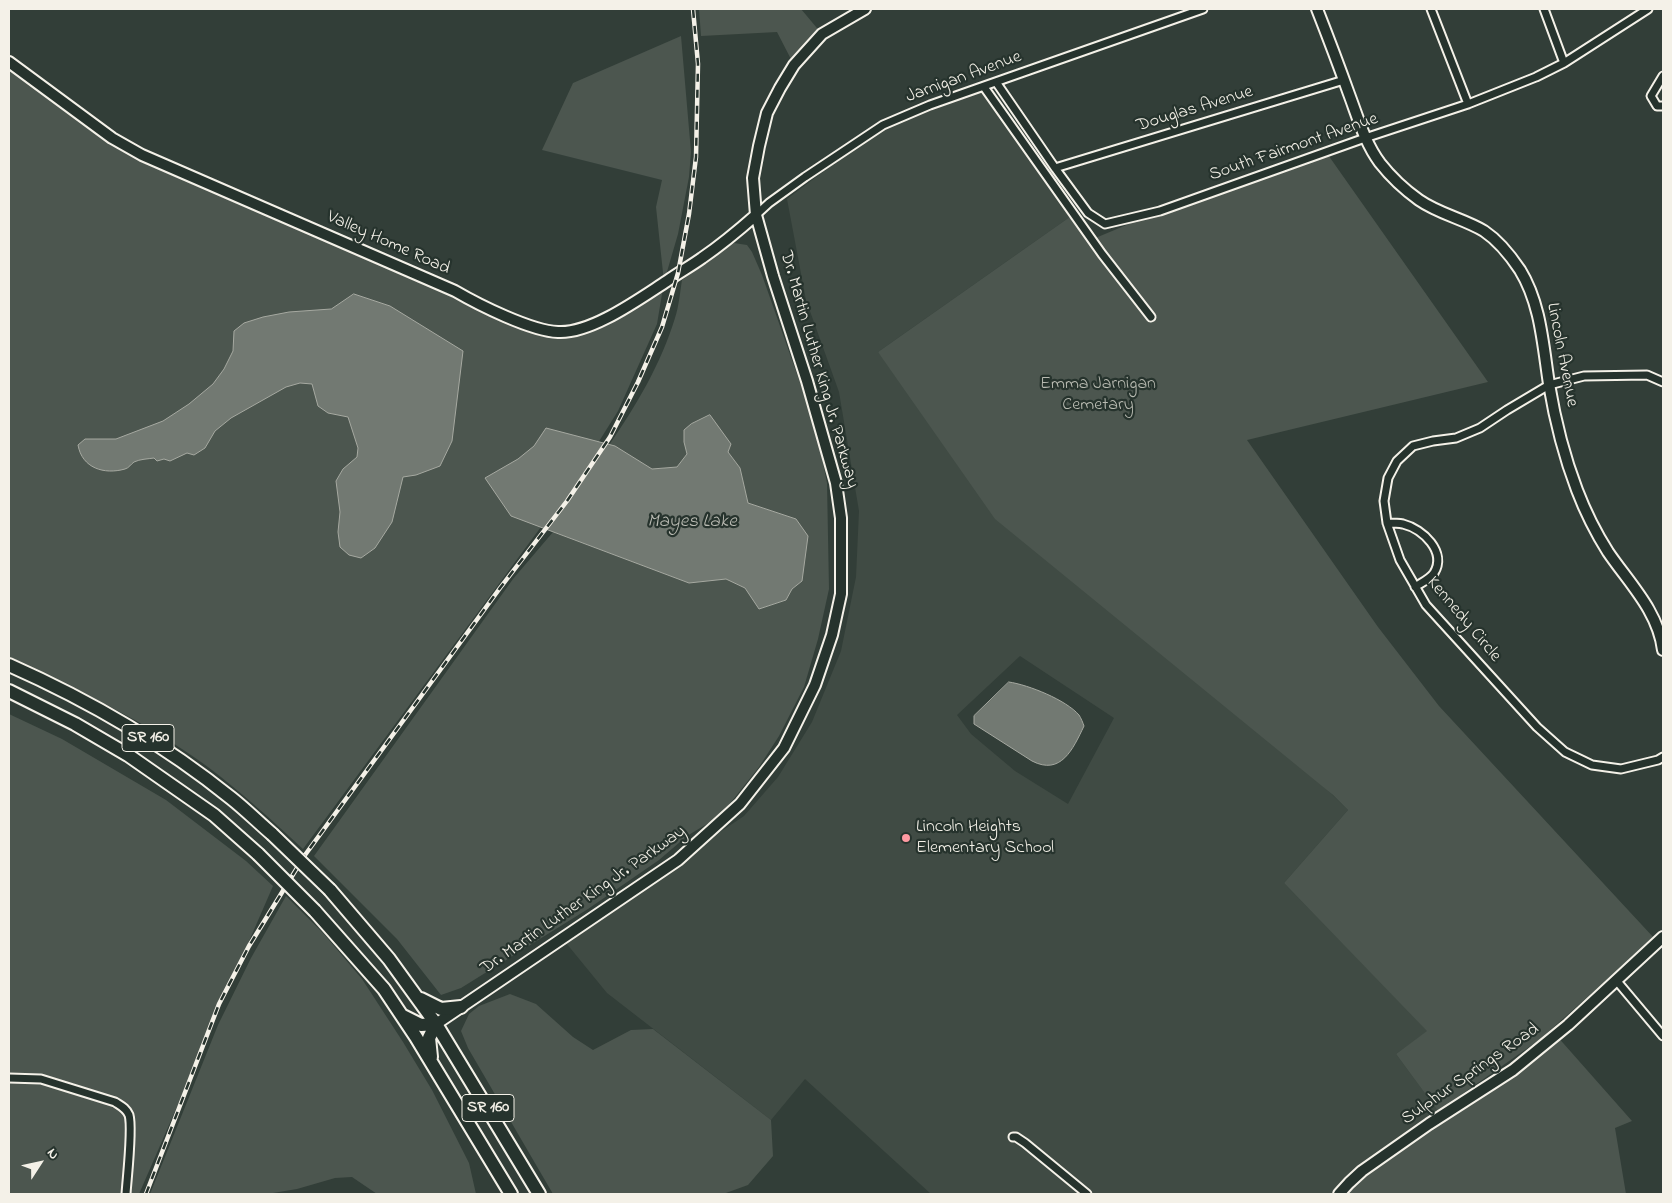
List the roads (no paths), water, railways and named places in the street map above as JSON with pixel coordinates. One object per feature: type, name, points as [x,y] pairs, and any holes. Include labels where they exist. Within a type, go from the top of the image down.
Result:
[{"type":"highway","name":"SR 160","points":[[9,665],[93,706],[147,738],[232,799],[272,834],[330,890],[389,959],[436,1024],[539,1194]]},
{"type":"highway","name":"SR 160","points":[[9,691],[75,724],[128,755],[214,815],[258,854],[315,911],[379,983],[401,1014],[511,1194]]},
{"type":"highway","points":[[416,996],[441,1009],[460,1007]]},
{"type":"highway","points":[[401,1014],[421,1025],[436,1024]]},
{"type":"highway","points":[[431,1061],[429,1038],[436,1024]]},
{"type":"street","name":"Dr. Martin Luther King Jr. Parkway","points":[[436,1024],[678,860],[740,804],[784,748],[815,685],[832,635],[841,594],[841,518],[836,483],[805,373],[773,276],[756,215],[754,178],[767,113],[794,65],[822,34],[865,9]]},
{"type":"street","name":"Jarnigan Avenue","points":[[756,215],[805,177],[854,143],[883,126],[930,105],[1203,9]]},
{"type":"street","name":"Lincoln Avenue","points":[[1317,9],[1365,138],[1380,163],[1396,181],[1420,201],[1483,231],[1502,245],[1521,272],[1532,296],[1540,322],[1550,385],[1565,455],[1577,492],[1607,550],[1654,618],[1663,650]]},
{"type":"street","points":[[1430,9],[1468,104]]},
{"type":"street","points":[[1544,9],[1564,63]]},
{"type":"street","name":"South Fairmont Avenue","points":[[996,82],[1088,213],[1105,224],[1160,211],[1365,138],[1468,104],[1536,77],[1564,63],[1648,9]]},
{"type":"street","name":"Valley Home Road","points":[[9,62],[112,138],[142,155],[455,291],[476,303],[550,332],[569,332],[586,328],[622,310],[702,258],[756,215]]},
{"type":"street","points":[[1663,76],[1651,96],[1657,106],[1663,106]]},
{"type":"street","name":"Douglas Avenue","points":[[1055,168],[1344,80]]},
{"type":"street","points":[[984,87],[1088,233],[1151,317]]},
{"type":"street","name":"Kennedy Circle","points":[[1663,382],[1647,375],[1584,376],[1550,385],[1480,428],[1456,438],[1413,446],[1397,461],[1388,478],[1384,501],[1387,523],[1400,560],[1426,605],[1490,677],[1565,752],[1592,765],[1621,769],[1658,760],[1663,757]]},
{"type":"street","points":[[1387,523],[1403,524],[1422,533],[1432,543],[1438,555],[1439,563],[1432,575],[1415,587]]},
{"type":"street","name":"Sulphur Springs Road","points":[[1339,1194],[1362,1171],[1429,1124],[1513,1070],[1563,1030],[1663,937]]},
{"type":"street","points":[[1616,980],[1663,1036]]},
{"type":"street","points":[[9,1078],[41,1078],[115,1102],[125,1108],[130,1117],[126,1194]]},
{"type":"street","points":[[1012,1137],[1025,1142],[1087,1194]]},
{"type":"water","points":[[354,294],[390,306],[463,351],[452,441],[440,466],[416,475],[403,477],[392,522],[375,548],[361,558],[349,555],[340,547],[338,532],[340,512],[336,481],[343,469],[357,457],[358,448],[348,417],[328,413],[318,406],[312,384],[300,383],[286,387],[231,418],[215,431],[205,448],[194,455],[187,453],[170,461],[164,459],[157,461],[154,458],[141,460],[134,462],[128,468],[109,471],[95,468],[80,453],[78,445],[85,439],[116,439],[163,421],[189,404],[213,384],[224,369],[233,351],[234,331],[244,323],[289,312],[331,309]]},
{"type":"water","name":"Mayes Lake","points":[[710,415],[731,444],[728,452],[740,468],[748,503],[796,519],[808,536],[802,581],[792,589],[786,600],[759,609],[745,588],[726,579],[689,583],[511,516],[485,478],[518,459],[534,446],[546,428],[615,446],[652,469],[677,467],[687,454],[684,430],[691,424]]},
{"type":"water","points":[[1009,682],[1027,686],[1047,694],[1073,709],[1080,716],[1084,726],[1070,751],[1058,763],[1042,765],[1032,761],[974,724],[974,716]]},
{"type":"railway","points":[[146,1194],[219,1004],[249,946],[305,855],[500,588],[567,501],[610,437],[638,382],[662,327],[678,273],[689,214],[696,157],[698,64],[693,9]]},
{"type":"place","name":"Lincoln Heights Elementary School","points":[[906,838]]},
{"type":"park label","name":"Emma Jarnigan Cemetary","points":[[1098,395]]}]
